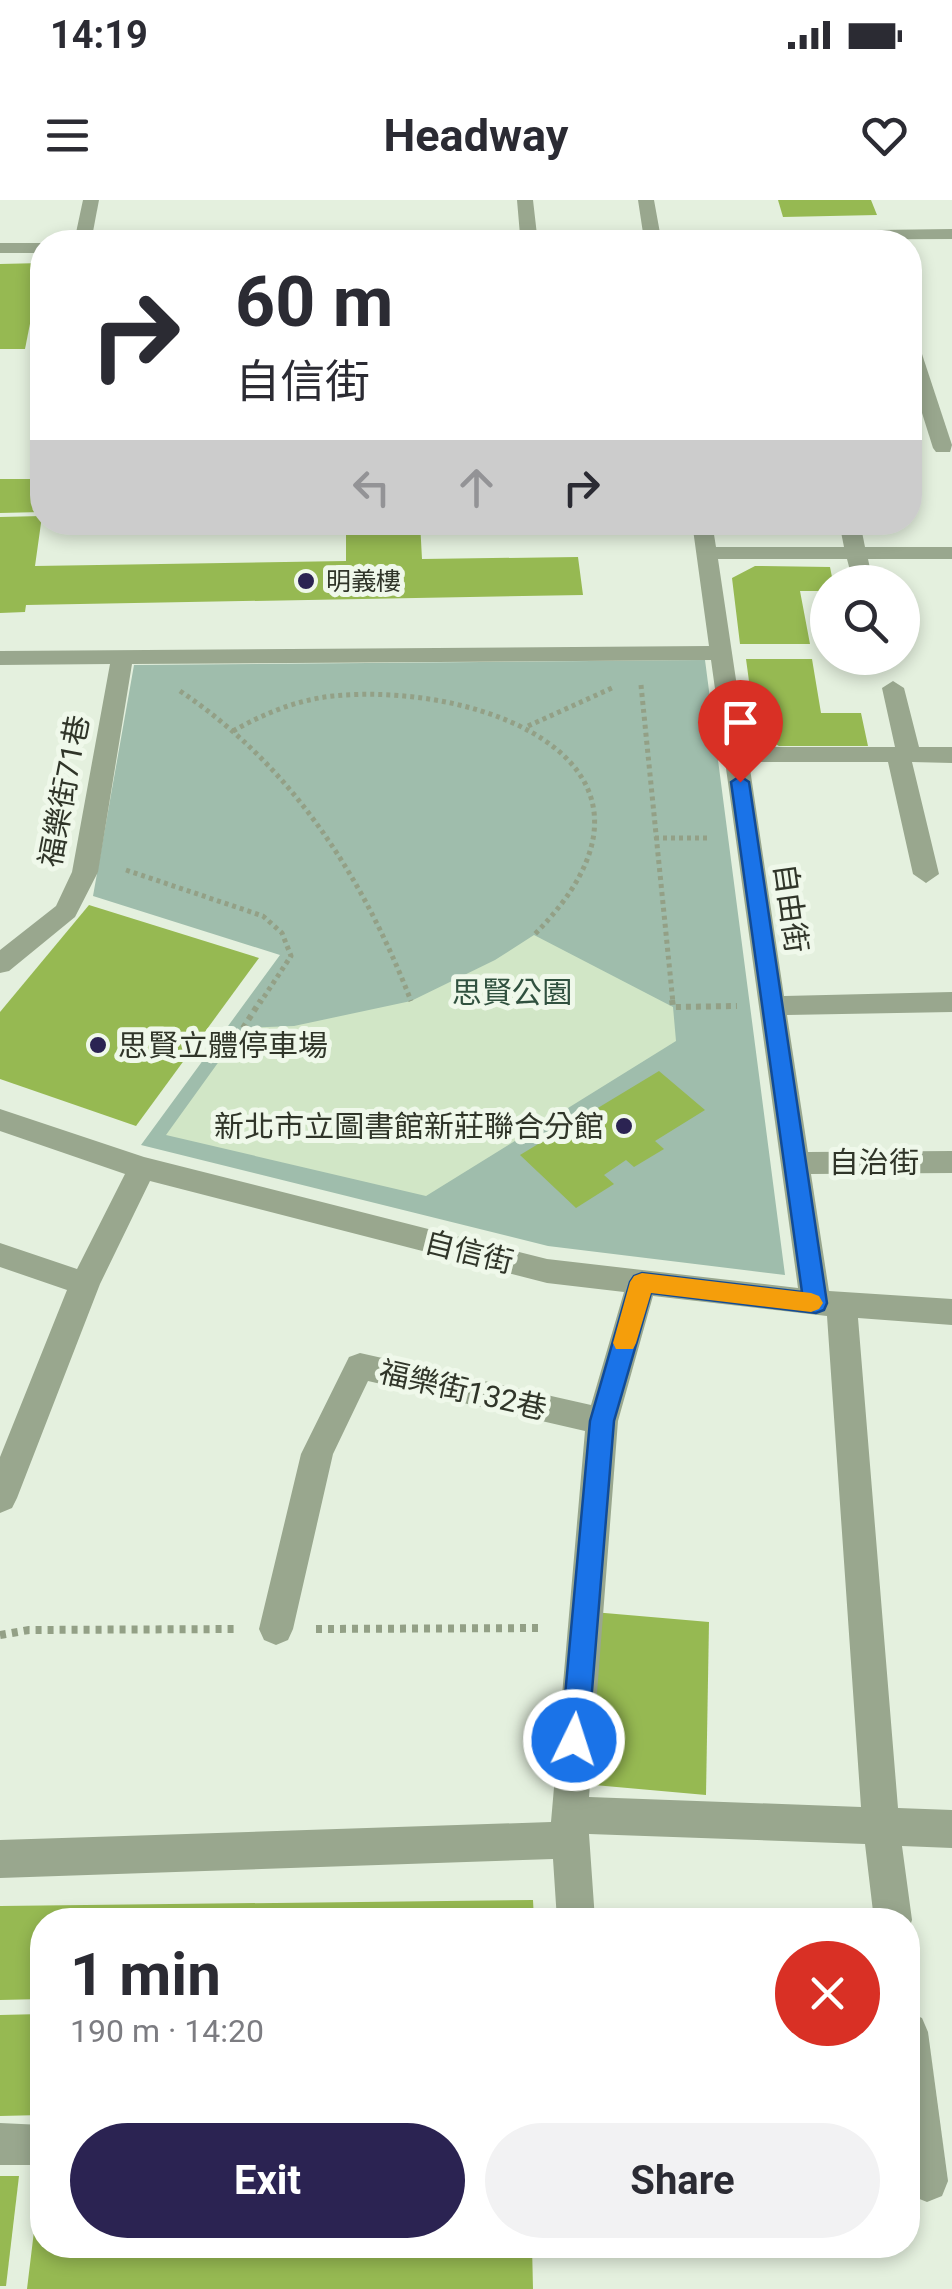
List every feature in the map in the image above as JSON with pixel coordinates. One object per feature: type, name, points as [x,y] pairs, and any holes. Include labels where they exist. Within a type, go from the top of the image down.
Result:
[{"type":"street","points":[[85,230],[92,200]]},
{"type":"street","points":[[524,200],[528,230]]},
{"type":"street","points":[[646,200],[650,230]]},
{"type":"street","points":[[922,235],[952,234]]},
{"type":"street","points":[[0,248],[30,248]]},
{"type":"street","points":[[922,392],[952,392]]},
{"type":"street","points":[[922,401],[943,448]]},
{"type":"street","name":"自由街","points":[[704,535],[795,1163],[829,1304],[891,1908]]},
{"type":"street","points":[[852,535],[859,565]]},
{"type":"street","points":[[707,553],[952,553]]},
{"type":"street","points":[[0,658],[721,653]]},
{"type":"street","name":"福樂街71巷","points":[[0,964],[66,912],[85,872],[122,658]]},
{"type":"street","points":[[892,688],[926,874]]},
{"type":"street","points":[[736,754],[952,755]]},
{"type":"street","points":[[772,1006],[952,1002]]},
{"type":"street","name":"自信街","points":[[0,1120],[142,1168],[548,1271],[829,1304],[952,1312]]},
{"type":"street","name":"自治街","points":[[795,1163],[952,1162]]},
{"type":"street","points":[[0,1498],[85,1284],[142,1168]]},
{"type":"street","points":[[0,1254],[85,1284]]},
{"type":"street","points":[[575,1908],[570,1828],[602,1421],[642,1282]]},
{"type":"street","name":"福樂街132巷","points":[[276,1629],[317,1454],[360,1366],[602,1421]]},
{"type":"street","points":[[0,1859],[570,1828],[952,1829]]},
{"type":"street","points":[[920,2126],[927,2181]]},
{"type":"street","points":[[0,2144],[30,2144]]},
{"type":"path","points":[[640,675],[673,1007],[772,1006]]},
{"type":"path","points":[[527,727],[624,682]]},
{"type":"path","points":[[169,685],[193,698],[233,731],[305,806],[336,850],[394,949],[411,1001]]},
{"type":"path","points":[[233,731],[262,714],[298,702],[378,695],[450,701],[493,712],[527,727],[557,747],[579,771],[592,801],[595,830],[579,879],[565,902],[534,935]]},
{"type":"path","points":[[655,838],[748,837]]},
{"type":"path","points":[[129,854],[126,873],[263,916],[283,935],[290,956],[243,1028]]},
{"type":"green space","name":"思賢公園","points":[[705,660],[785,1275],[548,1246],[141,1145],[280,955],[93,896],[134,665]]},
{"type":"shaded area","points":[[534,935],[673,1007],[676,1041],[426,1196],[166,1135],[243,1028],[294,1026],[411,1001],[495,960]]},
{"type":"building","points":[[778,200],[871,200],[877,215],[783,217]]},
{"type":"building","points":[[30,263],[30,324],[25,349],[0,349],[0,264]]},
{"type":"building","points":[[0,479],[30,479],[30,512],[0,513]]},
{"type":"building","name":"明義樓","points":[[30,516],[30,535],[39,535],[35,566],[346,561],[346,535],[421,535],[422,559],[578,557],[583,595],[26,605],[25,612],[0,613],[0,517]]},
{"type":"building","points":[[755,566],[810,567],[810,591],[800,591],[810,644],[740,644],[732,578]]},
{"type":"building","points":[[746,659],[810,659],[810,675],[815,675],[821,713],[861,713],[868,746],[779,746],[756,733]]},
{"type":"building","name":"思賢立體停車場","points":[[89,905],[259,958],[136,1126],[0,1079],[0,1012]]},
{"type":"building","name":"新北市立圖書館新莊聯合分館","points":[[659,1071],[705,1110],[655,1141],[664,1149],[634,1167],[626,1160],[604,1175],[614,1184],[576,1208],[520,1155]]},
{"type":"building","points":[[593,1612],[709,1622],[706,1795],[583,1784]]},
{"type":"building","points":[[533,1900],[533,1908],[30,1908],[30,1999],[0,2000],[0,1906]]},
{"type":"building","points":[[30,2014],[30,2115],[0,2116],[0,2015]]},
{"type":"building","points":[[0,2176],[19,2176],[6,2286],[0,2286]]},
{"type":"building","points":[[31,2258],[532,2258],[533,2289],[27,2289]]},
{"type":"slow traffic","points":[[624,1343],[642,1282],[811,1303]]},
{"type":"place","name":"明義樓","points":[[306,581]]},
{"type":"place","name":"思賢立體停車場","points":[[98,1045]]},
{"type":"place","name":"新北市立圖書館新莊聯合分館","points":[[624,1126]]},
{"type":"route","points":[[574,1740],[602,1421],[642,1282],[816,1303],[740,782]]}]
